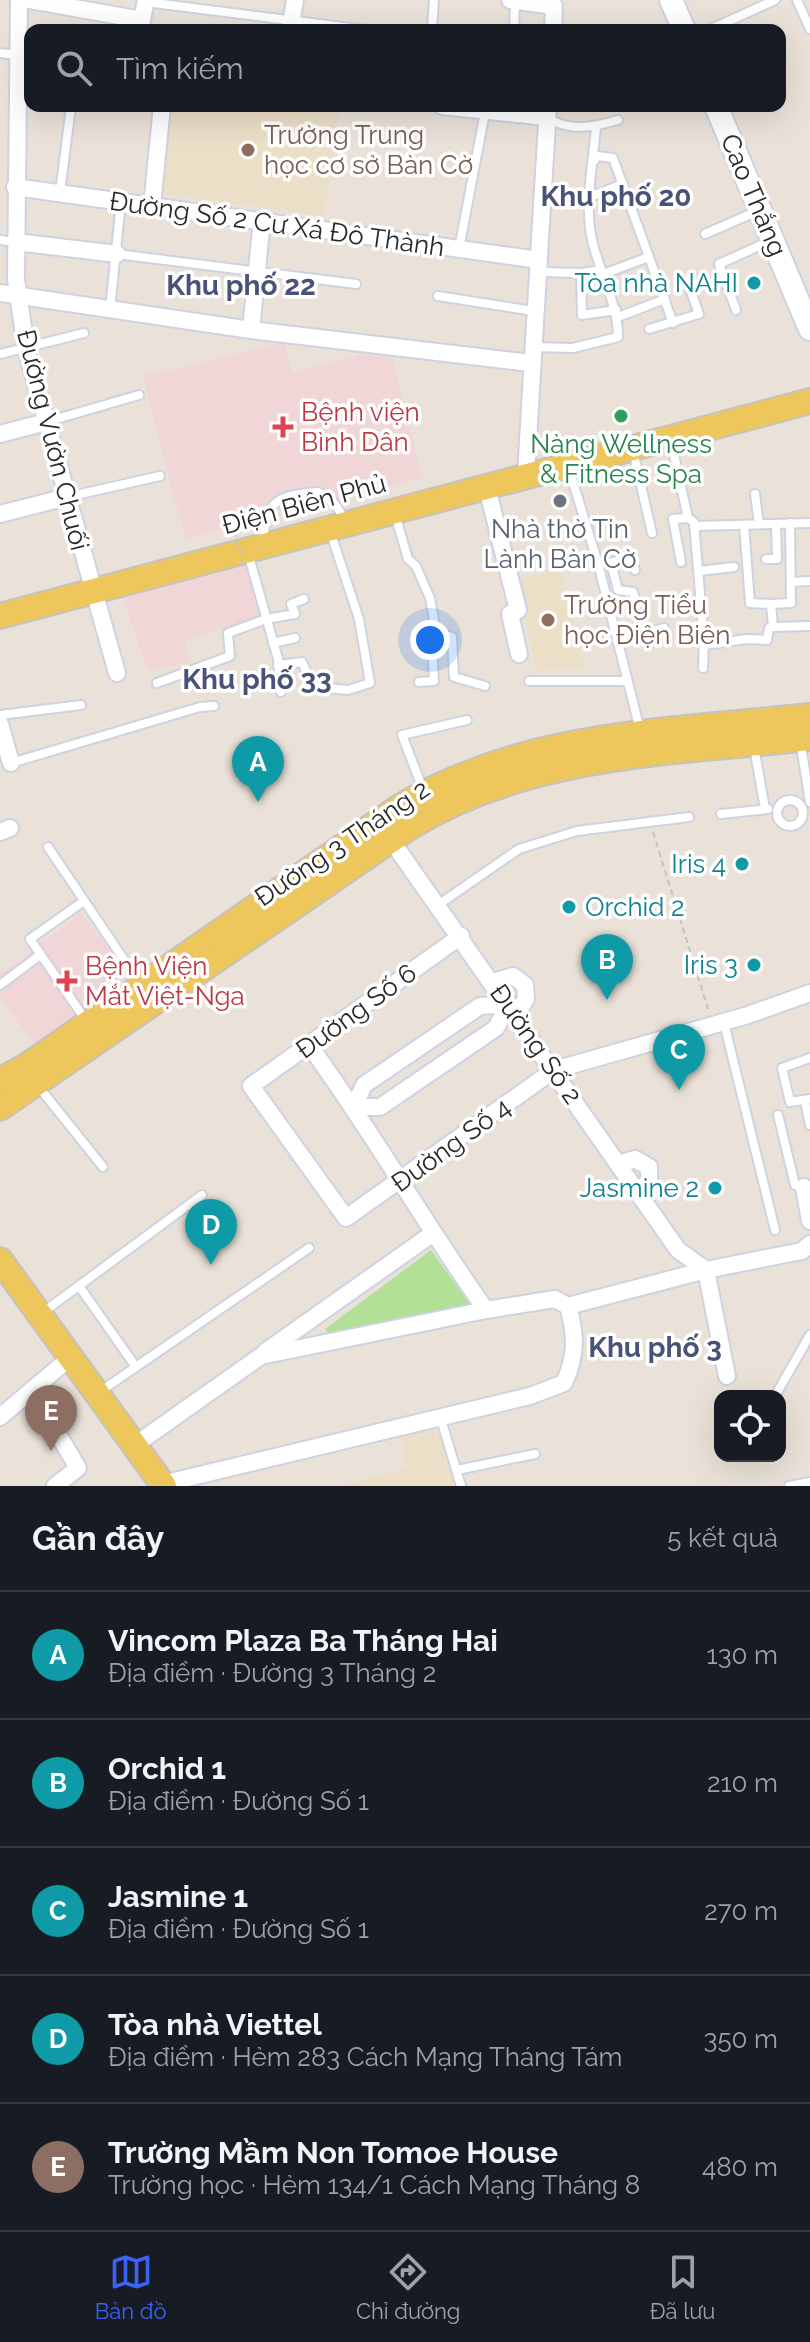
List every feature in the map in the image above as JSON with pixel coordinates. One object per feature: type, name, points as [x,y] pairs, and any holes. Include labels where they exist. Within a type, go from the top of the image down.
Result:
[{"type":"main road","points":[[671,0],[681,24]]},
{"type":"main road","name":"Cao Thắng","points":[[719,112],[810,329]]},
{"type":"main road","name":"Điện Biên Phủ","points":[[0,616],[252,553],[337,524],[810,401]]},
{"type":"main road","name":"Đường 3 Tháng 2","points":[[0,1080],[424,792],[481,766],[525,752],[641,734],[810,716]]},
{"type":"main road","name":"Đường 3 Tháng 2","points":[[0,1108],[37,1086],[391,840],[469,795],[531,773],[574,764],[805,739]]},
{"type":"main road","points":[[3,1271],[40,1314],[163,1485]]},
{"type":"street","name":"Đường Vườn Chuối","points":[[19,0],[8,186],[8,294],[117,673]]},
{"type":"street","points":[[30,0],[137,24]]},
{"type":"street","points":[[291,24],[295,0]]},
{"type":"street","points":[[141,24],[146,1]]},
{"type":"street","points":[[518,1],[554,3],[553,24]]},
{"type":"street","points":[[152,206],[161,112]]},
{"type":"street","points":[[485,112],[548,112],[530,355],[526,474]]},
{"type":"street","name":"Ðường Số 2 Cư Xá Đô Thành","points":[[8,186],[262,219],[459,249],[538,266]]},
{"type":"street","points":[[251,330],[262,219]]},
{"type":"street","points":[[8,241],[117,254]]},
{"type":"street","points":[[8,294],[251,330],[530,355]]},
{"type":"street","points":[[0,434],[46,422]]},
{"type":"street","points":[[486,484],[518,610],[510,614],[519,654]]},
{"type":"street","points":[[0,514],[67,497]]},
{"type":"street","points":[[0,724],[11,763]]},
{"type":"street","name":"Đường Số 2","points":[[391,840],[678,1250],[706,1270]]},
{"type":"street","name":"Đường Số 6","points":[[346,1218],[251,1086],[461,936]]},
{"type":"street","points":[[354,1107],[380,1107],[496,1028],[512,1009],[526,999],[525,985],[513,976],[493,982]]},
{"type":"street","points":[[554,1070],[719,1024],[810,993]]},
{"type":"street","points":[[354,1107],[364,1085],[480,1006],[512,1009]]},
{"type":"street","points":[[309,1045],[354,1107],[432,1234],[486,1310]]},
{"type":"street","name":"Đường Số 4","points":[[346,1218],[401,1182],[554,1070]]},
{"type":"street","points":[[619,1164],[635,1159],[649,1167],[649,1181],[638,1193]]},
{"type":"street","points":[[808,1184],[810,1219]]},
{"type":"street","points":[[135,1445],[432,1234]]},
{"type":"street","points":[[261,1356],[486,1310],[555,1299],[568,1306],[706,1270],[802,1251],[810,1244]]},
{"type":"street","points":[[675,1278],[678,1250]]},
{"type":"street","points":[[706,1270],[727,1376]]},
{"type":"street","points":[[163,1485],[439,1415],[530,1396],[564,1383],[574,1355],[576,1335],[568,1306]]},
{"type":"street","points":[[0,1417],[71,1357]]},
{"type":"street","points":[[32,1390],[78,1468],[55,1486]]},
{"type":"lane","points":[[432,24],[434,0]]},
{"type":"lane","points":[[722,24],[774,0]]},
{"type":"lane","points":[[797,0],[810,29]]},
{"type":"lane","points":[[146,1],[285,24]]},
{"type":"lane","points":[[515,24],[518,1]]},
{"type":"lane","points":[[60,193],[70,112]]},
{"type":"lane","points":[[459,249],[485,112]]},
{"type":"lane","points":[[548,112],[560,126],[596,127],[618,120]]},
{"type":"lane","points":[[530,355],[611,341],[618,337],[617,313],[592,240],[590,197],[596,127]]},
{"type":"lane","points":[[594,161],[597,156],[613,158],[673,323]]},
{"type":"lane","points":[[542,200],[590,197],[623,184]]},
{"type":"lane","points":[[110,309],[121,202]]},
{"type":"lane","points":[[705,234],[760,209]]},
{"type":"lane","points":[[736,310],[719,264],[773,240]]},
{"type":"lane","points":[[117,254],[356,284]]},
{"type":"lane","points":[[538,266],[581,273],[602,272],[649,257]]},
{"type":"lane","points":[[581,273],[582,315],[617,313],[665,299]]},
{"type":"lane","points":[[649,329],[699,314],[689,286]]},
{"type":"lane","points":[[438,296],[534,311]]},
{"type":"lane","points":[[0,354],[84,333]]},
{"type":"lane","points":[[46,422],[139,395]]},
{"type":"lane","points":[[670,436],[691,522],[699,571],[703,668]]},
{"type":"lane","points":[[632,446],[652,533]]},
{"type":"lane","points":[[567,463],[599,567],[641,734]]},
{"type":"lane","points":[[67,497],[160,476]]},
{"type":"lane","points":[[278,665],[302,662],[309,678],[323,677],[326,688],[348,690],[370,683],[334,503],[318,492],[293,494],[274,502],[263,521],[252,553],[278,665],[281,692]]},
{"type":"lane","points":[[755,494],[759,524]]},
{"type":"lane","points":[[394,509],[408,559],[416,566],[430,598],[436,632],[432,643],[434,681],[419,682]]},
{"type":"lane","points":[[681,562],[673,519],[744,525],[810,523]]},
{"type":"lane","points":[[744,525],[750,603],[771,604],[791,603],[790,523]]},
{"type":"lane","points":[[766,559],[777,559],[776,524]]},
{"type":"lane","points":[[599,567],[629,557],[635,570]]},
{"type":"lane","points":[[611,563],[618,590],[633,592],[637,605]]},
{"type":"lane","points":[[699,571],[734,567]]},
{"type":"lane","points":[[791,582],[810,581]]},
{"type":"lane","points":[[157,683],[230,656],[228,633],[266,619],[295,614],[291,604],[304,599]]},
{"type":"lane","points":[[771,604],[773,627]]},
{"type":"lane","points":[[704,645],[746,639],[767,640],[769,628],[810,626]]},
{"type":"lane","points":[[617,641],[664,628]]},
{"type":"lane","points":[[436,632],[452,637],[454,677],[485,686]]},
{"type":"lane","points":[[273,643],[295,638]]},
{"type":"lane","points":[[529,681],[627,681]]},
{"type":"lane","points":[[0,715],[81,705]]},
{"type":"lane","points":[[11,763],[200,707],[214,706]]},
{"type":"lane","points":[[424,792],[402,735],[467,720]]},
{"type":"lane","points":[[805,739],[810,802]]},
{"type":"lane","points":[[753,745],[765,809]]},
{"type":"lane","points":[[721,814],[796,802],[806,817],[787,825],[778,817],[778,807]]},
{"type":"lane","points":[[438,905],[519,849],[577,831],[689,817]]},
{"type":"lane","points":[[48,847],[141,986]]},
{"type":"lane","points":[[84,901],[30,939],[88,1023]]},
{"type":"lane","points":[[0,985],[40,955]]},
{"type":"lane","points":[[719,1024],[775,1230]]},
{"type":"lane","points":[[810,1058],[782,1068],[790,1102],[807,1100],[810,1125]]},
{"type":"lane","points":[[37,1086],[103,1167]]},
{"type":"lane","points":[[778,1115],[795,1185],[808,1184]]},
{"type":"lane","points":[[40,1314],[202,1195]]},
{"type":"lane","points":[[98,1393],[309,1248]]},
{"type":"lane","points":[[79,1286],[136,1367]]},
{"type":"lane","points":[[778,1390],[810,1335]]},
{"type":"lane","points":[[439,1415],[461,1486]]},
{"type":"lane","points":[[457,1470],[535,1454]]},
{"type":"lane","points":[[789,1486],[810,1482]]},
{"type":"path","points":[[247,518],[232,521],[252,553]]},
{"type":"path","points":[[650,823],[719,1024]]},
{"type":"shaded area","name":"Trường Trung học cơ sở Bàn Cờ","points":[[168,112],[338,112],[324,216],[157,193]]},
{"type":"shaded area","name":"Bệnh viện Bình Dân","points":[[284,342],[292,372],[366,353],[392,358],[423,478],[185,539],[143,376]]},
{"type":"shaded area","points":[[246,562],[261,618],[186,640],[191,662],[148,671],[123,598]]},
{"type":"shaded area","name":"Trường Tiểu học Điện Biên","points":[[559,569],[585,667],[537,671],[515,581]]},
{"type":"shaded area","name":"Bệnh Viện Mắt Việt-Nga","points":[[81,913],[139,987],[41,1053],[0,997],[0,975]]},
{"type":"shaded area","points":[[429,1425],[444,1441],[455,1486],[341,1486],[407,1468],[399,1432]]},
{"type":"green space","points":[[431,1250],[472,1307],[333,1339],[325,1329]]},
{"type":"place","name":"Trường Trung học cơ sở Bàn Cờ","points":[[248,150]]},
{"type":"place","name":"Tòa nhà NAHI","points":[[754,283]]},
{"type":"place","name":"Nàng Wellness & Fitness Spa","points":[[621,416]]},
{"type":"place","name":"Bệnh viện Bình Dân","points":[[283,427]]},
{"type":"place","name":"Nhà thờ Tin Lành Bàn Cờ","points":[[560,501]]},
{"type":"place","name":"Trường Tiểu học Điện Biên","points":[[548,620]]},
{"type":"place","name":"Vincom Plaza Ba Tháng Hai","points":[[258,802]]},
{"type":"place","name":"Iris 4","points":[[742,864]]},
{"type":"place","name":"Orchid 2","points":[[569,907]]},
{"type":"place","name":"Iris 3","points":[[754,965]]},
{"type":"place","name":"Bệnh Viện Mắt Việt-Nga","points":[[67,981]]},
{"type":"place","name":"Orchid 1","points":[[607,1000]]},
{"type":"place","name":"Jasmine 1","points":[[679,1090]]},
{"type":"place","name":"Jasmine 2","points":[[715,1188]]},
{"type":"place","name":"Tòa nhà Viettel","points":[[211,1265]]},
{"type":"place","name":"Trường Mầm Non Tomoe House","points":[[51,1451]]},
{"type":"district","name":"Khu phố 20","points":[[616,196]]},
{"type":"district","name":"Khu phố 22","points":[[241,285]]},
{"type":"district","name":"Khu phố 33","points":[[257,679]]},
{"type":"district","name":"Khu phố 3","points":[[655,1347]]}]
